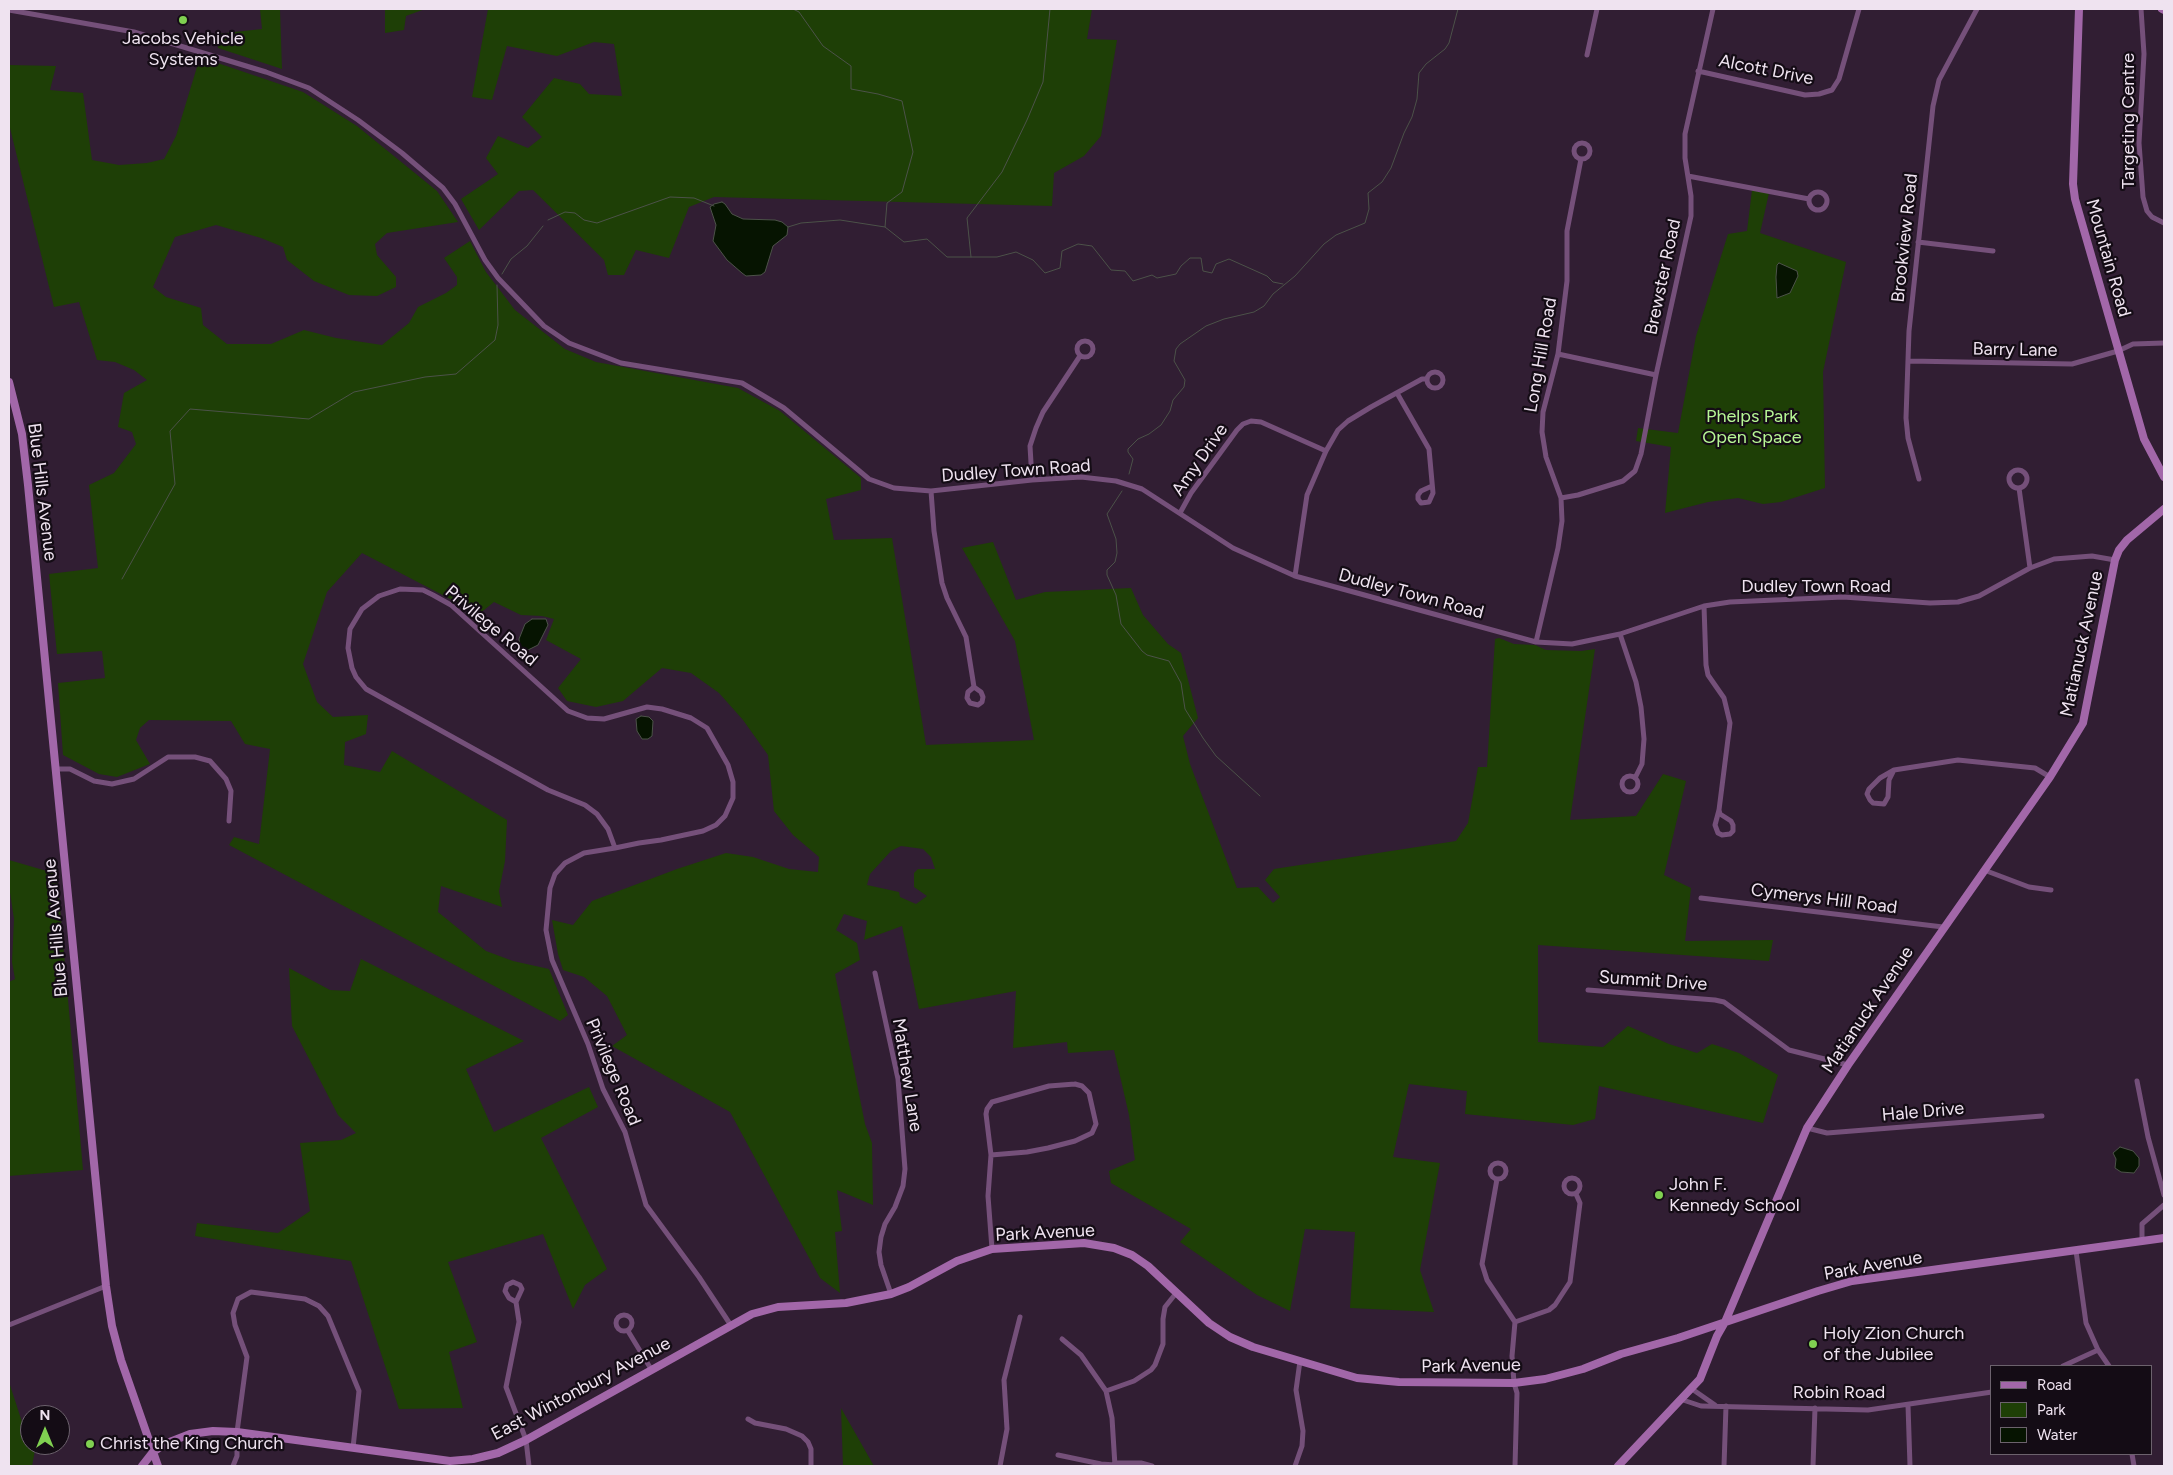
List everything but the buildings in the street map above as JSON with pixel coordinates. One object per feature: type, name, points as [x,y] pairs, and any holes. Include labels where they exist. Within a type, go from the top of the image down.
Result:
[{"type":"main road","name":"Mountain Road","points":[[2079,9],[2074,168],[2075,200],[2144,439],[2164,477]]},
{"type":"main road","name":"Blue Hills Avenue","points":[[9,382],[24,446],[106,1286],[112,1326],[121,1360],[158,1466]]},
{"type":"main road","points":[[2115,560],[2119,550],[2127,540],[2164,510]]},
{"type":"main road","name":"Matianuck Avenue","points":[[1618,1466],[1692,1390],[1700,1379],[1807,1128],[1943,927],[2050,777],[2083,723],[2115,560]]},
{"type":"main road","name":"Park Avenue","points":[[810,1304],[846,1303],[891,1294],[909,1287],[965,1258],[992,1249],[1084,1243],[1105,1245],[1123,1251],[1141,1261],[1178,1292],[1209,1323],[1230,1337],[1253,1346],[1358,1378],[1377,1381],[1514,1382],[1545,1379],[1582,1369],[1621,1354],[1663,1343],[1852,1281],[2164,1238]]},
{"type":"main road","name":"East Wintonbury Avenue","points":[[153,1452],[167,1443],[190,1434],[199,1432],[237,1432],[450,1460],[473,1459],[498,1452],[526,1440],[730,1324],[752,1314],[778,1307],[810,1304]]},
{"type":"main road","points":[[142,1466],[153,1452]]},
{"type":"street","points":[[1587,55],[1597,9]]},
{"type":"street","name":"Brewster Road","points":[[1561,498],[1623,482],[1635,471],[1641,454],[1656,375],[1691,216],[1685,158],[1685,134],[1712,9]]},
{"type":"street","name":"Alcott Drive","points":[[1698,71],[1805,95],[1819,94],[1832,90],[1839,79],[1859,9]]},
{"type":"street","name":"Brookview Road","points":[[1919,479],[1908,438],[1906,418],[1909,331],[1933,106],[1939,80],[1977,9]]},
{"type":"street","name":"Targeting Centre","points":[[2141,9],[2144,54],[2140,143],[2143,197],[2147,211],[2152,217],[2164,223]]},
{"type":"street","points":[[9,10],[30,11]]},
{"type":"street","name":"Dudley Town Road","points":[[30,11],[134,32],[266,72],[310,88],[396,148],[443,188],[455,204],[485,260],[498,278],[544,326],[569,343],[621,363],[742,383],[784,408],[869,479],[894,488],[931,491],[1032,480],[1081,477],[1116,481],[1142,489],[1234,548],[1295,576],[1536,642],[1572,644],[1620,634],[1704,606],[1730,602],[1842,597],[1946,604],[1978,596],[2030,568],[2066,557],[2092,556],[2115,560]]},
{"type":"street","name":"Long Hill Road","points":[[1536,642],[1558,548],[1562,521],[1561,498],[1546,457],[1542,432],[1542,412],[1558,354],[1567,281],[1567,231],[1581,159]]},
{"type":"street","points":[[1688,176],[1809,199]]},
{"type":"street","points":[[1918,242],[1993,251]]},
{"type":"street","name":"Barry Lane","points":[[1908,361],[2065,364],[2086,361],[2133,344],[2164,343]]},
{"type":"street","points":[[1558,354],[1656,375]]},
{"type":"street","points":[[1032,480],[1030,446],[1036,428],[1043,412],[1080,356]]},
{"type":"street","points":[[1295,576],[1307,495],[1326,451],[1338,430],[1348,421],[1396,393],[1422,379],[1427,379]]},
{"type":"street","points":[[1396,393],[1429,448],[1432,486]]},
{"type":"street","name":"Amy Drive","points":[[1180,513],[1191,493],[1243,424],[1250,421],[1261,422],[1326,451]]},
{"type":"street","points":[[2019,488],[2030,568]]},
{"type":"street","points":[[931,491],[934,531],[942,583],[947,598],[966,637],[974,687]]},
{"type":"street","name":"Privilege Road","points":[[614,848],[608,829],[597,814],[585,805],[548,790],[366,689],[356,677],[352,668],[348,648],[350,629],[362,609],[379,596],[389,592],[410,589],[423,590],[442,598],[560,705],[576,715],[604,719],[647,707],[691,718],[707,728],[728,765],[734,782],[733,798],[725,816],[716,826],[703,831],[574,857],[565,863],[556,874],[548,896],[546,930],[548,949],[556,971],[588,1044],[603,1089],[625,1132],[646,1205],[699,1277],[730,1324]]},
{"type":"street","points":[[1704,606],[1708,675],[1724,698],[1730,723],[1719,810],[1715,822],[1716,830],[1722,835],[1730,834],[1733,831],[1734,825],[1720,814],[1719,810]]},
{"type":"street","points":[[1620,634],[1636,682],[1641,707],[1644,739],[1642,764],[1635,778]]},
{"type":"street","points":[[56,769],[70,769],[94,781],[112,784],[134,779],[168,757],[195,757],[210,762],[226,778],[231,791],[229,821]]},
{"type":"street","points":[[1894,770],[1889,780],[1888,797],[1884,804],[1874,803],[1867,794],[1869,789],[1880,778],[1894,770],[1958,760],[2034,768],[2050,777]]},
{"type":"street","points":[[1983,870],[2029,886],[2051,890]]},
{"type":"street","name":"Cymerys Hill Road","points":[[1701,898],[1943,927]]},
{"type":"street","name":"Matthew Lane","points":[[874,973],[898,1079],[905,1169],[904,1186],[885,1224],[880,1244],[881,1265],[891,1294]]},
{"type":"street","name":"Summit Drive","points":[[1588,990],[1724,1002],[1789,1050],[1848,1065]]},
{"type":"street","points":[[2137,1081],[2148,1137],[2164,1195]]},
{"type":"street","points":[[991,1155],[1027,1152],[1087,1137],[1095,1130],[1096,1124],[1089,1093],[1082,1086],[1075,1084],[1049,1086],[992,1102],[989,1105],[986,1114],[991,1155],[988,1196],[992,1249]]},
{"type":"street","name":"Hale Drive","points":[[1807,1128],[1828,1133],[2042,1116]]},
{"type":"street","points":[[1497,1179],[1482,1264],[1487,1280],[1515,1322],[1512,1356],[1514,1382],[1517,1392],[1515,1466]]},
{"type":"street","points":[[1515,1322],[1549,1310],[1563,1295],[1570,1282],[1580,1204],[1576,1194]]},
{"type":"street","points":[[2142,1241],[2142,1224],[2164,1205]]},
{"type":"street","points":[[2076,1251],[2086,1323],[2098,1350],[2108,1365]]},
{"type":"street","points":[[9,1325],[106,1286]]},
{"type":"street","points":[[233,1466],[237,1456],[237,1432],[247,1356],[234,1320],[236,1303],[243,1296],[252,1292],[300,1298],[319,1306],[328,1316],[357,1385],[359,1400],[353,1448]]},
{"type":"street","points":[[1106,1392],[1134,1381],[1151,1370],[1155,1365],[1163,1344],[1165,1307],[1178,1292]]},
{"type":"street","points":[[516,1302],[519,1322],[506,1387],[526,1440],[529,1466]]},
{"type":"street","points":[[1000,1466],[1007,1429],[1004,1380],[1020,1317]]},
{"type":"street","points":[[628,1331],[651,1369]]},
{"type":"street","points":[[1062,1339],[1081,1354],[1106,1392],[1112,1418],[1115,1465]]},
{"type":"street","points":[[2065,1365],[2098,1350]]},
{"type":"street","points":[[1295,1466],[1302,1446],[1303,1431],[1296,1390],[1300,1361]]},
{"type":"street","name":"Robin Road","points":[[1692,1390],[1715,1405]]},
{"type":"street","name":"Robin Road","points":[[1682,1400],[1701,1406],[1868,1410],[1990,1392]]},
{"type":"street","points":[[1908,1405],[1910,1466]]},
{"type":"street","points":[[1724,1466],[1726,1406]]},
{"type":"street","points":[[1813,1466],[1815,1408]]},
{"type":"street","points":[[748,1419],[755,1423],[786,1429],[802,1436],[808,1442],[811,1466]]},
{"type":"street","points":[[1058,1455],[1101,1464],[1141,1463],[1152,1466]]},
{"type":"green space","points":[[260,9],[280,9],[282,69],[218,48],[216,34],[262,29]]},
{"type":"green space","points":[[385,9],[425,9],[406,16],[404,30],[385,33]]},
{"type":"green space","points":[[488,9],[1092,9],[1087,39],[1117,40],[1101,136],[1084,156],[1054,173],[1052,206],[714,197],[689,207],[669,258],[636,250],[624,275],[608,275],[604,260],[533,190],[519,191],[479,230],[461,199],[498,174],[486,158],[498,136],[528,148],[542,137],[522,117],[554,78],[580,84],[589,94],[622,96],[614,44],[594,42],[557,56],[507,46],[492,100],[472,97]]},
{"type":"green space","points":[[200,57],[303,92],[357,126],[437,191],[458,222],[387,233],[375,244],[377,255],[396,277],[396,287],[377,296],[349,295],[314,281],[287,260],[283,247],[261,238],[216,225],[175,237],[153,287],[166,297],[201,308],[203,325],[227,344],[271,344],[304,330],[336,338],[382,345],[409,323],[418,307],[446,293],[457,285],[457,277],[444,258],[470,241],[486,272],[515,310],[565,349],[596,362],[738,388],[780,411],[861,478],[861,490],[826,499],[834,540],[892,538],[926,745],[1034,740],[1015,641],[962,548],[993,542],[1016,600],[1045,592],[1131,588],[1143,615],[1168,644],[1181,653],[1198,718],[1183,736],[1190,764],[1237,888],[1258,887],[1273,903],[1280,897],[1265,880],[1274,869],[1456,841],[1468,823],[1478,767],[1487,767],[1495,639],[1499,638],[1514,644],[1535,645],[1546,650],[1581,651],[1595,649],[1570,820],[1636,816],[1663,774],[1686,781],[1664,875],[1691,888],[1685,941],[1773,940],[1769,961],[1538,945],[1538,1042],[1603,1047],[1628,1026],[1669,1044],[1697,1053],[1712,1044],[1739,1053],[1778,1075],[1763,1123],[1599,1086],[1595,1119],[1573,1125],[1465,1114],[1467,1091],[1409,1084],[1393,1157],[1440,1163],[1420,1270],[1434,1312],[1350,1308],[1355,1232],[1305,1229],[1290,1311],[1257,1295],[1180,1242],[1191,1229],[1111,1183],[1109,1171],[1135,1160],[1129,1115],[1114,1050],[1068,1053],[1067,1042],[1013,1048],[1016,991],[919,1009],[902,926],[864,940],[867,921],[844,914],[836,930],[857,943],[860,960],[835,974],[865,1124],[872,1143],[873,1205],[837,1190],[842,1231],[835,1232],[840,1293],[820,1278],[730,1112],[612,1046],[627,1035],[607,996],[584,977],[563,970],[558,954],[552,920],[573,925],[592,901],[726,853],[753,857],[789,869],[818,872],[819,857],[793,835],[774,811],[768,755],[743,720],[719,693],[691,673],[662,668],[623,701],[596,707],[567,701],[558,688],[581,659],[546,640],[554,619],[542,616],[521,615],[494,602],[479,614],[362,553],[327,592],[303,664],[317,702],[333,717],[368,715],[366,734],[345,742],[344,765],[380,772],[392,751],[507,820],[505,861],[499,891],[502,907],[441,886],[438,912],[486,951],[513,961],[549,969],[568,1015],[560,1021],[229,845],[234,837],[259,844],[270,749],[245,744],[231,721],[149,720],[140,728],[136,740],[150,764],[117,777],[99,774],[63,755],[58,683],[105,678],[102,651],[57,654],[49,574],[98,568],[89,485],[114,473],[136,444],[132,432],[118,427],[124,393],[147,380],[134,370],[115,362],[97,360],[79,302],[54,307],[9,124],[9,65],[56,66],[50,90],[83,93],[92,160],[119,165],[147,163],[164,159],[176,136]],"holes":[[[901,846],[923,849],[931,857],[935,869],[918,869],[914,873],[914,887],[927,896],[916,904],[900,897],[899,892],[867,885],[870,874],[891,851]]]},
{"type":"green space","name":"Phelps Park Open Space","points":[[1752,190],[1769,193],[1760,233],[1846,262],[1823,372],[1825,488],[1781,502],[1763,504],[1738,498],[1708,502],[1665,513],[1671,447],[1636,441],[1638,428],[1678,433],[1696,336],[1728,234],[1747,231]]},
{"type":"green space","points":[[9,860],[57,874],[83,1170],[9,1176],[9,982],[15,979],[12,962],[14,919],[9,886]]},
{"type":"green space","points":[[361,959],[524,1041],[466,1069],[494,1132],[589,1087],[598,1107],[541,1138],[607,1269],[585,1285],[573,1309],[543,1234],[448,1262],[477,1342],[449,1352],[463,1408],[399,1409],[351,1261],[195,1236],[197,1223],[278,1233],[310,1211],[300,1143],[341,1140],[356,1133],[338,1115],[292,1026],[289,968],[330,990],[350,991]]},
{"type":"green space","points":[[9,1382],[20,1416],[20,1455],[34,1455],[32,1466],[9,1466]]},
{"type":"green space","points":[[841,1408],[874,1466],[843,1466]]},
{"type":"water","points":[[722,202],[732,214],[743,219],[775,220],[782,222],[788,227],[787,235],[773,246],[765,272],[761,275],[746,276],[727,260],[713,241],[716,225],[710,207]]},
{"type":"water","points":[[1779,263],[1797,271],[1798,276],[1790,293],[1777,298],[1776,277],[1777,265]]},
{"type":"water","points":[[532,619],[546,619],[548,625],[538,645],[528,650],[520,647],[519,639],[525,624]]},
{"type":"water","points":[[641,716],[649,717],[653,721],[652,736],[648,739],[642,739],[637,731],[636,719]]},
{"type":"water","points":[[2120,1147],[2133,1151],[2139,1158],[2139,1166],[2134,1173],[2121,1172],[2115,1168],[2116,1159],[2113,1153]]},
{"type":"waterway","points":[[793,9],[799,12],[823,46],[851,66],[851,89],[902,101],[913,152],[902,192],[887,203],[885,227],[904,242],[927,239],[947,257],[997,257],[1016,252],[1033,260],[1045,273],[1060,268],[1062,251],[1078,244],[1092,246],[1111,270],[1125,271],[1133,281],[1152,275],[1157,278],[1176,274],[1181,266],[1190,258],[1201,258],[1203,271],[1212,273],[1216,264],[1229,259],[1267,276],[1273,282],[1283,284]]},
{"type":"waterway","points":[[971,257],[967,218],[1002,172],[1043,82],[1050,9]]},
{"type":"waterway","points":[[1129,474],[1133,459],[1128,449],[1138,439],[1161,425],[1170,411],[1173,400],[1184,387],[1185,380],[1174,361],[1176,349],[1180,344],[1206,326],[1224,319],[1254,312],[1264,306],[1273,294],[1295,276],[1324,244],[1336,235],[1365,223],[1369,209],[1368,193],[1382,182],[1391,168],[1412,117],[1417,99],[1419,73],[1449,43],[1458,9]]},
{"type":"waterway","points":[[548,220],[565,212],[575,213],[584,220],[597,223],[670,197],[694,198],[714,206]]},
{"type":"waterway","points":[[788,227],[801,223],[840,220],[885,227]]},
{"type":"waterway","points":[[502,274],[511,259],[527,246],[543,226]]},
{"type":"waterway","points":[[122,579],[175,484],[170,431],[190,409],[309,419],[354,392],[425,377],[456,374],[495,340],[498,325],[497,285]]},
{"type":"waterway","points":[[1122,491],[1107,514],[1116,539],[1117,553],[1115,562],[1107,570],[1107,575],[1116,595],[1121,624],[1147,655],[1169,661],[1181,683],[1185,709],[1203,738],[1216,756],[1260,796]]},
{"type":"place","name":"Jacobs Vehicle Systems","points":[[183,20]]},
{"type":"place","name":"John F. Kennedy School","points":[[1659,1195]]},
{"type":"place","name":"Holy Zion Church of the Jubilee","points":[[1813,1344]]},
{"type":"place","name":"Christ the King Church","points":[[90,1444]]}]
